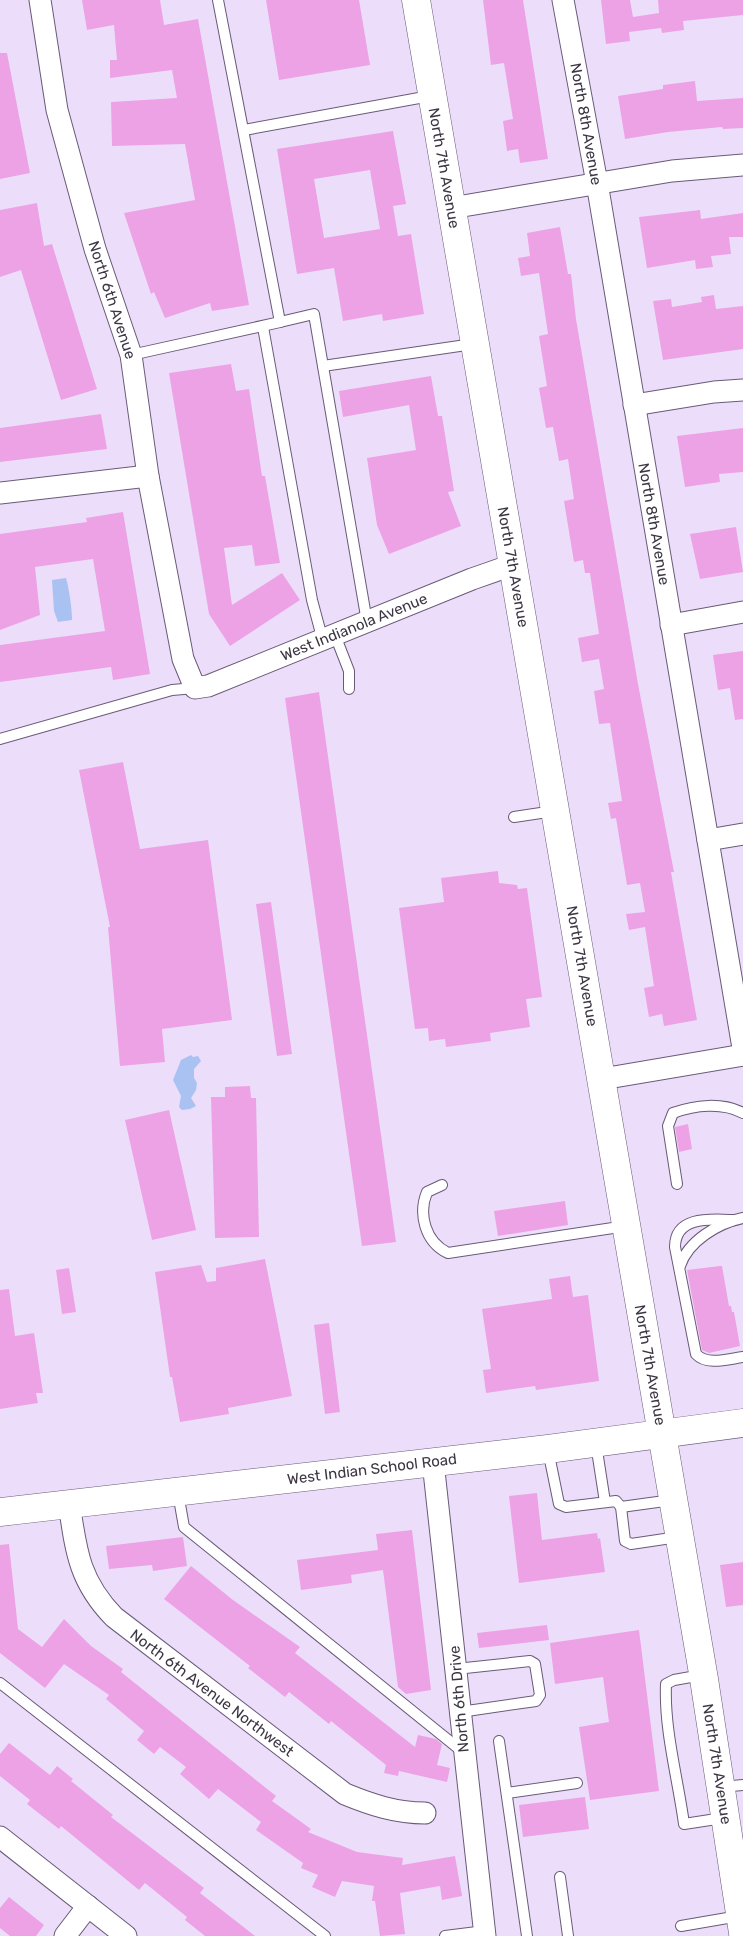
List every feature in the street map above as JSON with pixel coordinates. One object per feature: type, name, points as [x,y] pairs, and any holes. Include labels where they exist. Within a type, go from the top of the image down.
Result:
[{"type":"main road","name":"North 7th Avenue","points":[[416,0],[602,1078],[672,1500],[703,1674],[732,1786],[725,1817],[742,1924]]},
{"type":"main road","name":"West Indian School Road","points":[[0,1512],[548,1449],[743,1423]]},
{"type":"street","name":"North 6th Avenue","points":[[40,0],[57,110],[95,248],[131,355],[148,476],[183,658],[195,688]]},
{"type":"street","name":"North 8th Avenue","points":[[563,0],[597,183],[743,1048]]},
{"type":"street","points":[[451,208],[672,171],[743,165]]},
{"type":"street","points":[[634,405],[714,392],[743,390]]},
{"type":"street","points":[[0,492],[148,476]]},
{"type":"street","name":"West Indianola Avenue","points":[[195,688],[208,686],[472,579],[512,565]]},
{"type":"street","points":[[671,625],[743,612]]},
{"type":"street","points":[[708,840],[743,834]]},
{"type":"street","points":[[602,1078],[743,1055]]},
{"type":"street","name":"North 6th Drive","points":[[433,1462],[456,1669],[463,1752],[485,1934]]},
{"type":"street","name":"North 6th Avenue Northwest","points":[[69,1503],[76,1550],[86,1581],[99,1602],[114,1618],[345,1794],[375,1806],[403,1813],[425,1813]]},
{"type":"street","points":[[0,1837],[126,1936]]},
{"type":"street","points":[[65,1936],[88,1906]]},
{"type":"lane","points":[[218,0],[280,322]]},
{"type":"lane","points":[[244,130],[432,96]]},
{"type":"lane","points":[[131,355],[263,327],[314,314],[367,622]]},
{"type":"lane","points":[[263,327],[312,600],[329,638],[349,671],[348,689]]},
{"type":"lane","points":[[324,366],[475,344]]},
{"type":"lane","points":[[0,739],[172,690],[195,688]]},
{"type":"lane","points":[[514,817],[555,811]]},
{"type":"lane","points":[[677,1184],[668,1126],[674,1113],[684,1109],[709,1106],[735,1109],[743,1113]]},
{"type":"lane","points":[[442,1185],[426,1192],[423,1205],[425,1223],[430,1239],[448,1253],[626,1226]]},
{"type":"lane","points":[[743,1218],[732,1220],[710,1219],[683,1226],[676,1241],[696,1354],[700,1358],[710,1361],[743,1357]]},
{"type":"lane","points":[[680,1267],[686,1249],[732,1220]]},
{"type":"lane","points":[[596,1443],[606,1502]]},
{"type":"lane","points":[[548,1449],[558,1504],[566,1506],[616,1501],[621,1507],[625,1541],[631,1544],[680,1537]]},
{"type":"lane","points":[[178,1492],[184,1527],[463,1752]]},
{"type":"lane","points":[[621,1507],[672,1500]]},
{"type":"lane","points":[[456,1669],[530,1661],[535,1664],[540,1695],[536,1701],[460,1712]]},
{"type":"lane","points":[[703,1674],[674,1680],[666,1684],[666,1698],[684,1824],[725,1817]]},
{"type":"lane","points":[[0,1683],[325,1936]]},
{"type":"lane","points":[[499,1740],[527,1936]]},
{"type":"lane","points":[[506,1794],[577,1783]]},
{"type":"lane","points":[[560,1877],[568,1936]]},
{"type":"lane","points":[[681,1926],[742,1924]]},
{"type":"lane","points":[[445,1936],[485,1934]]},
{"type":"water","points":[[66,578],[72,620],[58,622],[54,611],[52,580]]},
{"type":"water","points":[[191,1055],[193,1057],[198,1056],[201,1061],[194,1069],[194,1078],[197,1083],[196,1090],[191,1098],[196,1106],[182,1110],[179,1107],[181,1096],[173,1080],[181,1060]]},
{"type":"building","points":[[82,0],[160,0],[164,25],[198,19],[249,305],[212,311],[210,303],[165,318],[154,292],[151,294],[124,213],[195,200],[185,144],[112,146],[111,102],[177,98],[172,70],[110,78],[110,60],[117,60],[114,25],[87,30]]},
{"type":"building","points":[[266,0],[359,0],[370,65],[279,80]]},
{"type":"building","points":[[483,0],[523,0],[548,159],[520,163],[518,149],[507,151],[503,121],[513,119],[504,63],[491,65]]},
{"type":"building","points":[[601,0],[630,0],[633,17],[659,13],[658,0],[743,0],[743,15],[683,21],[684,30],[662,33],[661,28],[629,32],[630,41],[606,44]]},
{"type":"building","points":[[0,53],[7,53],[30,173],[0,179]]},
{"type":"building","points":[[695,81],[697,101],[743,98],[743,128],[723,129],[722,127],[668,132],[625,139],[618,96],[663,89],[663,85]]},
{"type":"building","points":[[393,131],[406,204],[393,206],[398,236],[411,234],[424,314],[383,321],[382,314],[343,321],[334,268],[297,274],[277,149]],"holes":[[[370,170],[380,229],[324,238],[314,179]]]},
{"type":"building","points":[[37,203],[44,246],[52,244],[97,389],[61,400],[21,270],[0,277],[0,210]]},
{"type":"building","points":[[700,210],[701,219],[743,213],[743,237],[729,237],[731,254],[711,256],[713,267],[696,269],[695,260],[647,268],[639,217]]},
{"type":"building","points":[[560,227],[568,274],[571,274],[576,319],[638,684],[674,872],[671,872],[697,1020],[664,1026],[662,1014],[649,1017],[644,988],[654,986],[645,927],[629,930],[626,914],[645,912],[640,883],[627,885],[616,818],[611,819],[608,803],[622,801],[610,723],[599,724],[594,691],[604,689],[599,659],[582,662],[578,638],[599,634],[590,573],[585,573],[583,560],[574,562],[564,501],[574,499],[568,459],[559,461],[553,427],[546,428],[539,388],[547,386],[539,336],[548,334],[539,273],[521,276],[518,258],[530,256],[527,233]]},
{"type":"building","points":[[714,295],[716,309],[743,306],[743,349],[663,360],[653,301],[671,299],[672,307],[702,302],[701,297]]},
{"type":"building","points":[[231,364],[236,391],[249,389],[262,476],[265,476],[280,563],[255,566],[252,545],[224,548],[232,605],[282,573],[300,600],[230,646],[209,614],[169,373]]},
{"type":"building","points":[[431,376],[438,416],[442,416],[454,491],[448,492],[461,526],[389,554],[377,525],[367,458],[416,450],[409,405],[343,417],[339,391]]},
{"type":"building","points":[[101,414],[107,449],[0,462],[0,428]]},
{"type":"building","points":[[743,428],[743,472],[719,474],[720,482],[685,487],[677,436]]},
{"type":"building","points":[[123,512],[150,674],[113,680],[111,667],[0,682],[0,645],[105,631],[93,559],[35,567],[40,615],[0,630],[0,534],[87,522],[86,518]]},
{"type":"building","points":[[736,527],[743,572],[700,579],[690,534]]},
{"type":"building","points":[[743,651],[743,719],[735,720],[730,688],[718,690],[713,655]]},
{"type":"building","points":[[319,692],[396,1242],[362,1246],[285,698]]},
{"type":"building","points":[[123,762],[140,849],[208,840],[232,1020],[162,1029],[165,1062],[120,1066],[108,927],[110,927],[79,770]]},
{"type":"building","points":[[498,871],[499,883],[517,885],[518,889],[527,888],[542,997],[526,999],[530,1027],[490,1033],[491,1041],[446,1047],[445,1039],[429,1041],[428,1028],[415,1029],[399,908],[444,902],[441,878]]},
{"type":"building","points":[[271,902],[292,1054],[277,1056],[256,904]]},
{"type":"building","points":[[250,1086],[251,1098],[256,1098],[259,1237],[215,1238],[211,1097],[225,1097],[225,1087]]},
{"type":"building","points":[[169,1110],[196,1230],[152,1240],[125,1120]]},
{"type":"building","points":[[688,1124],[692,1149],[679,1152],[675,1127]]},
{"type":"building","points":[[565,1201],[568,1225],[498,1236],[494,1211]]},
{"type":"building","points":[[265,1259],[292,1396],[228,1408],[229,1414],[180,1422],[172,1377],[170,1377],[155,1272],[201,1265],[207,1282],[216,1281],[216,1268]]},
{"type":"building","points":[[722,1266],[729,1306],[731,1306],[732,1312],[734,1312],[740,1346],[709,1353],[702,1350],[687,1270]]},
{"type":"building","points":[[69,1268],[76,1312],[62,1314],[56,1270]]},
{"type":"building","points":[[570,1276],[573,1297],[588,1295],[599,1381],[536,1390],[535,1386],[486,1393],[483,1370],[491,1369],[482,1309],[552,1299],[549,1279]]},
{"type":"building","points":[[9,1289],[15,1336],[34,1333],[43,1393],[36,1393],[38,1403],[0,1409],[0,1290]]},
{"type":"building","points":[[329,1323],[340,1412],[325,1414],[314,1325]]},
{"type":"building","points":[[537,1493],[542,1540],[597,1533],[598,1539],[600,1538],[605,1572],[519,1583],[509,1496]]},
{"type":"building","points":[[412,1530],[431,1690],[406,1694],[398,1687],[383,1570],[351,1575],[352,1583],[301,1590],[297,1560],[378,1550],[376,1534]]},
{"type":"building","points":[[183,1537],[187,1566],[153,1571],[152,1565],[109,1569],[106,1546]]},
{"type":"building","points":[[9,1544],[18,1629],[42,1647],[64,1619],[91,1646],[123,1669],[121,1672],[276,1796],[272,1801],[311,1829],[308,1832],[357,1852],[403,1858],[402,1865],[455,1856],[462,1896],[442,1900],[440,1886],[400,1893],[405,1934],[380,1936],[375,1901],[372,1901],[374,1886],[342,1881],[335,1897],[312,1887],[318,1875],[301,1868],[303,1863],[256,1830],[261,1822],[218,1789],[209,1799],[180,1774],[186,1767],[160,1747],[154,1754],[137,1740],[144,1731],[106,1699],[109,1695],[64,1664],[45,1688],[0,1653],[0,1545]]},
{"type":"building","points":[[743,1562],[743,1605],[726,1607],[720,1565]]},
{"type":"building","points":[[191,1566],[233,1600],[300,1647],[295,1653],[415,1747],[418,1735],[436,1739],[442,1744],[437,1765],[450,1768],[447,1782],[399,1771],[398,1776],[384,1773],[386,1765],[331,1721],[329,1724],[289,1692],[285,1697],[248,1668],[250,1666],[164,1599]]},
{"type":"building","points":[[547,1625],[549,1640],[479,1648],[477,1633]]},
{"type":"building","points":[[639,1630],[659,1791],[590,1800],[579,1727],[609,1722],[603,1677],[555,1684],[550,1643]]},
{"type":"building","points":[[9,1743],[50,1775],[57,1766],[73,1779],[71,1781],[113,1815],[111,1817],[204,1888],[200,1893],[255,1936],[205,1936],[185,1920],[187,1917],[145,1883],[139,1890],[61,1826],[59,1829],[27,1804],[30,1800],[0,1776],[0,1754]]},
{"type":"building","points":[[585,1797],[589,1829],[523,1837],[519,1805]]},
{"type":"building","points":[[9,1897],[44,1925],[36,1936],[10,1936],[0,1928],[0,1908]]}]
